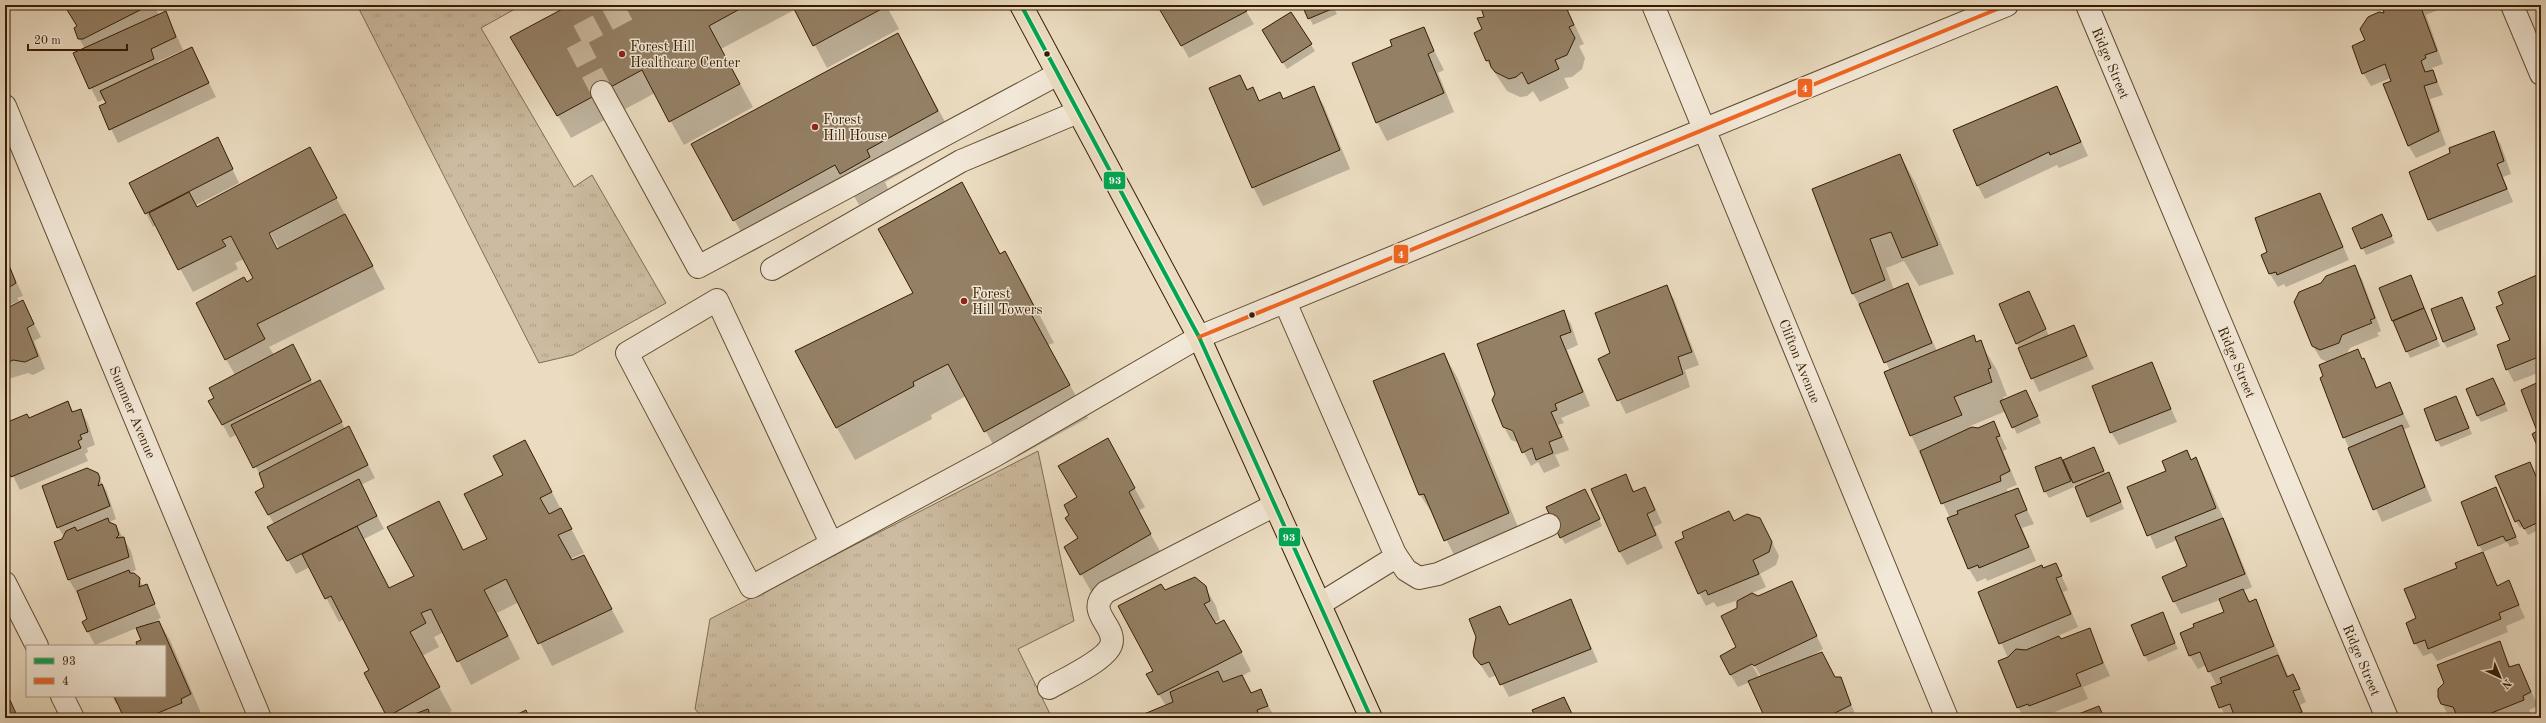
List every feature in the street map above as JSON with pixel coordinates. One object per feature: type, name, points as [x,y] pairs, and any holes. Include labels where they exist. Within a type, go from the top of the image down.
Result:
[{"type":"main road","points":[[1021,5],[1199,337],[1371,718]]},
{"type":"street","name":"Clifton Avenue","points":[[1653,5],[1947,718]]},
{"type":"street","points":[[831,543],[717,300],[627,353],[751,587],[996,455],[1199,337],[2007,5]]},
{"type":"street","name":"Ridge Street","points":[[2087,5],[2386,718]]},
{"type":"street","points":[[2512,5],[2541,74]]},
{"type":"street","points":[[602,92],[698,267],[1058,74]]},
{"type":"street","name":"Summer Avenue","points":[[5,106],[260,718]]},
{"type":"street","points":[[772,269],[961,161],[1078,112]]},
{"type":"street","points":[[1284,302],[1395,554],[1406,570],[1419,578],[1438,574],[1549,525]]},
{"type":"street","points":[[1049,688],[1102,656],[1111,645],[1112,638],[1098,606],[1100,598],[1106,592],[1275,505]]},
{"type":"street","points":[[1320,604],[1391,560],[1395,554]]},
{"type":"street","points":[[5,583],[36,645]]},
{"type":"street","points":[[62,697],[73,718]]},
{"type":"green space","points":[[357,5],[522,5],[481,28],[574,187],[592,175],[666,303],[573,355],[539,363]]},
{"type":"green space","points":[[1038,451],[1074,621],[1018,649],[1052,718],[703,718],[695,709],[710,619]]},
{"type":"building","points":[[64,5],[150,5],[83,39],[78,39],[74,28],[77,26]]},
{"type":"building","name":"Forest Hill Healthcare Center","points":[[570,5],[747,5],[709,26],[740,84],[669,122],[642,70],[557,116],[510,37]]},
{"type":"building","points":[[792,5],[886,5],[887,6],[813,46]]},
{"type":"building","points":[[1157,5],[1244,5],[1247,11],[1181,46]]},
{"type":"building","points":[[1302,5],[1332,5],[1334,8],[1308,19]]},
{"type":"building","points":[[1480,5],[1565,5],[1574,25],[1569,27],[1575,38],[1567,55],[1555,60],[1559,69],[1528,84],[1522,72],[1516,77],[1509,79],[1495,72],[1491,67],[1489,60],[1486,61],[1474,33],[1482,29],[1477,18],[1484,17]]},
{"type":"building","points":[[2382,5],[2420,5],[2437,51],[2425,55],[2426,58],[2421,61],[2425,72],[2433,70],[2437,82],[2424,86],[2439,131],[2408,146],[2383,84],[2391,81],[2385,64],[2362,74],[2352,46],[2365,40],[2360,29],[2368,17],[2379,12],[2384,13]]},
{"type":"building","points":[[166,11],[176,37],[151,49],[154,59],[89,89],[73,53]]},
{"type":"building","points":[[1291,12],[1312,44],[1282,63],[1262,30]]},
{"type":"building","points":[[1424,27],[1434,51],[1428,54],[1444,93],[1376,123],[1352,63],[1392,46],[1390,40]]},
{"type":"building","name":"Forest Hill House","points":[[898,33],[938,111],[867,150],[870,157],[840,174],[835,165],[733,221],[691,144]]},
{"type":"building","points":[[192,47],[209,83],[109,130],[99,106],[106,103],[100,91]]},
{"type":"building","points":[[1240,75],[1247,90],[1253,87],[1259,101],[1280,92],[1283,99],[1314,86],[1340,150],[1252,188],[1209,88]]},
{"type":"building","points":[[2057,86],[2081,142],[2050,155],[2049,152],[1977,186],[1953,130]]},
{"type":"building","points":[[2494,131],[2504,161],[2497,164],[2507,189],[2428,220],[2409,172],[2450,153],[2449,148]]},
{"type":"building","points":[[218,137],[233,169],[145,214],[129,183]]},
{"type":"building","points":[[310,147],[337,198],[269,233],[277,249],[345,214],[373,266],[257,324],[265,339],[225,360],[196,303],[244,277],[247,282],[253,278],[231,236],[222,240],[226,246],[178,270],[149,213],[189,192],[197,207]]},
{"type":"building","points":[[1900,154],[1938,245],[1902,258],[1891,232],[1870,239],[1885,280],[1852,294],[1812,189]]},
{"type":"building","name":"Forest Hill Towers","points":[[962,182],[1000,254],[1005,251],[1036,310],[1030,312],[1070,385],[984,432],[948,364],[913,382],[914,386],[836,428],[795,351],[913,293],[878,229]]},
{"type":"building","points":[[2320,193],[2343,247],[2277,275],[2276,272],[2269,274],[2261,255],[2267,252],[2255,218]]},
{"type":"building","points":[[2382,214],[2392,236],[2361,249],[2352,228]]},
{"type":"building","points":[[5,255],[16,283],[5,290]]},
{"type":"building","points":[[2355,265],[2375,318],[2370,320],[2372,323],[2342,335],[2339,343],[2320,350],[2312,346],[2294,302],[2299,292],[2321,283],[2326,276]]},
{"type":"building","points":[[2411,275],[2424,308],[2392,321],[2379,288]]},
{"type":"building","points":[[2537,275],[2541,288],[2541,356],[2506,370],[2497,345],[2510,340],[2496,307],[2503,304],[2498,292]]},
{"type":"building","points":[[1908,283],[1932,343],[1884,363],[1859,304]]},
{"type":"building","points":[[1667,285],[1692,352],[1678,357],[1683,374],[1617,401],[1598,359],[1610,353],[1595,313]]},
{"type":"building","points":[[2029,291],[2046,329],[2016,344],[1999,304]]},
{"type":"building","points":[[2462,297],[2475,329],[2443,342],[2431,309]]},
{"type":"building","points":[[23,300],[34,324],[27,328],[38,356],[25,362],[13,360],[5,364],[5,309]]},
{"type":"building","points":[[2424,308],[2437,339],[2406,352],[2393,321]]},
{"type":"building","points":[[1564,310],[1571,332],[1560,336],[1583,392],[1555,404],[1557,410],[1551,412],[1562,437],[1549,442],[1553,453],[1536,460],[1532,448],[1522,453],[1513,431],[1503,427],[1492,400],[1495,394],[1477,344]]},
{"type":"building","points":[[2074,325],[2087,356],[2031,379],[2018,348]]},
{"type":"building","points":[[1974,335],[1976,342],[1981,340],[1991,368],[1988,369],[1992,382],[1954,397],[1962,415],[1910,436],[1884,372]]},
{"type":"building","points":[[293,344],[311,380],[222,425],[208,401],[214,398],[209,388]]},
{"type":"building","points":[[2358,349],[2362,359],[2364,358],[2376,388],[2390,382],[2403,414],[2343,438],[2320,378],[2323,376],[2319,365]]},
{"type":"building","points":[[1444,353],[1509,513],[1444,541],[1424,494],[1419,495],[1373,381]]},
{"type":"building","points":[[2152,362],[2171,409],[2110,433],[2092,386]]},
{"type":"building","points":[[2493,378],[2505,404],[2477,416],[2466,389]]},
{"type":"building","points":[[320,380],[342,422],[253,468],[231,425]]},
{"type":"building","points":[[2541,381],[2541,449],[2539,450],[2532,434],[2537,431],[2521,390]]},
{"type":"building","points":[[2026,390],[2038,416],[2012,428],[2000,401]]},
{"type":"building","points":[[2456,396],[2469,428],[2436,441],[2424,409]]},
{"type":"building","points":[[68,401],[72,412],[81,409],[88,432],[80,435],[82,439],[78,441],[81,448],[11,477],[5,463],[5,423],[27,414],[29,418]]},
{"type":"building","points":[[1994,421],[2000,436],[1996,437],[2010,471],[2000,476],[2001,481],[1941,504],[1920,451],[1972,427],[1978,428]]},
{"type":"building","points":[[2402,425],[2425,487],[2373,510],[2348,448]]},
{"type":"building","points":[[349,426],[368,465],[268,515],[255,492],[264,487],[259,473]]},
{"type":"building","points":[[1108,438],[1135,488],[1129,492],[1151,534],[1080,575],[1064,547],[1078,538],[1065,518],[1069,515],[1064,505],[1077,497],[1058,466]]},
{"type":"building","points":[[525,440],[552,492],[540,498],[549,514],[561,508],[572,529],[558,535],[572,560],[584,555],[612,609],[538,644],[506,579],[484,590],[508,636],[457,662],[431,609],[421,613],[426,623],[410,632],[440,687],[387,717],[364,673],[369,670],[331,596],[325,599],[302,554],[357,526],[389,588],[414,576],[387,527],[439,501],[463,550],[487,539],[464,494],[503,475],[493,456]]},
{"type":"building","points":[[2094,447],[2104,471],[2073,483],[2063,460]]},
{"type":"building","points":[[2187,450],[2191,460],[2196,457],[2216,508],[2147,536],[2127,487],[2166,471],[2162,461]]},
{"type":"building","points":[[2061,457],[2071,481],[2044,492],[2035,467]]},
{"type":"building","points":[[2530,462],[2541,488],[2541,521],[2524,529],[2519,520],[2515,522],[2495,476]]},
{"type":"building","points":[[87,468],[98,473],[100,478],[98,486],[102,484],[110,506],[57,528],[42,486]]},
{"type":"building","points":[[2109,472],[2121,502],[2087,517],[2075,487]]},
{"type":"building","points":[[1626,474],[1633,492],[1645,487],[1655,510],[1647,514],[1656,535],[1619,552],[1591,489]]},
{"type":"building","points":[[359,479],[377,516],[287,561],[267,527]]},
{"type":"building","points":[[2496,487],[2516,537],[2506,541],[2503,536],[2478,546],[2461,502]]},
{"type":"building","points":[[2018,488],[2027,510],[2015,515],[2029,547],[1979,568],[1978,565],[1968,569],[1947,518],[1958,514],[1957,511]]},
{"type":"building","points":[[1585,489],[1600,519],[1560,538],[1546,507]]},
{"type":"building","points":[[1729,511],[1734,521],[1747,514],[1760,518],[1772,542],[1769,552],[1753,560],[1759,574],[1708,595],[1706,590],[1698,594],[1675,542],[1684,538],[1682,532]]},
{"type":"building","points":[[108,518],[109,522],[116,525],[119,535],[116,538],[124,537],[129,557],[68,580],[54,542],[62,539],[66,531],[75,527],[77,531]]},
{"type":"building","points":[[2223,518],[2245,574],[2173,602],[2162,577],[2187,566],[2175,537]]},
{"type":"building","points":[[2483,552],[2497,586],[2509,580],[2519,605],[2499,613],[2501,619],[2428,649],[2425,640],[2414,644],[2406,623],[2416,618],[2404,589],[2457,568],[2455,563]]},
{"type":"building","points":[[2056,563],[2062,576],[2056,578],[2071,614],[1999,644],[1978,592],[2042,565],[2043,568]]},
{"type":"building","points":[[129,570],[130,573],[134,573],[140,578],[139,587],[147,584],[155,604],[87,632],[82,622],[87,619],[77,591]]},
{"type":"building","points":[[1195,577],[1206,586],[1210,601],[1204,604],[1216,624],[1224,620],[1242,652],[1158,695],[1146,674],[1153,671],[1118,606],[1161,584],[1165,590]]},
{"type":"building","points":[[1792,581],[1817,636],[1754,666],[1752,664],[1730,675],[1720,656],[1736,647],[1721,616],[1737,608],[1737,601],[1752,593],[1758,596]]},
{"type":"building","points":[[2243,589],[2249,602],[2256,599],[2274,646],[2208,672],[2200,652],[2189,656],[2180,633],[2194,627],[2193,624],[2224,612],[2219,599]]},
{"type":"building","points":[[1571,599],[1591,649],[1500,685],[1489,662],[1481,665],[1474,657],[1473,652],[1476,637],[1469,619],[1500,606],[1509,625]]},
{"type":"building","points":[[2163,612],[2175,643],[2144,656],[2131,625]]},
{"type":"building","points":[[159,621],[191,694],[181,699],[182,703],[146,718],[124,718],[114,697],[166,697],[166,645],[137,645],[136,642],[141,640],[136,628]]},
{"type":"building","points":[[2090,628],[2103,663],[2076,674],[2081,686],[2029,706],[2028,704],[2017,708],[1998,661],[2008,657],[2016,649],[2026,650],[2059,636],[2061,639]]},
{"type":"building","points":[[2500,641],[2509,667],[2519,664],[2531,692],[2523,696],[2524,700],[2479,718],[2458,718],[2453,707],[2441,704],[2438,697],[2438,689],[2444,683],[2437,665]]},
{"type":"building","points":[[1822,652],[1835,677],[1841,677],[1851,705],[1825,718],[1765,718],[1748,681]]},
{"type":"building","points":[[2278,655],[2287,677],[2293,674],[2300,689],[2293,691],[2302,712],[2288,718],[2235,718],[2230,704],[2219,708],[2211,687],[2222,683],[2220,678]]},
{"type":"building","points":[[1218,671],[1223,682],[1242,675],[1251,693],[1261,689],[1268,706],[1257,710],[1260,718],[1146,718],[1144,714],[1173,702],[1170,692]]},
{"type":"building","points":[[5,697],[7,702],[10,700],[18,718],[5,718]]},
{"type":"building","points":[[1564,697],[1574,718],[1536,718],[1532,710]]},
{"type":"building","points":[[2099,706],[2104,718],[2078,718],[2076,715]]},
{"type":"building","points":[[428,709],[431,718],[404,718]]},
{"type":"building","points":[[526,710],[529,718],[510,718]]},
{"type":"tunnel","points":[[602,92],[574,38],[636,5]]},
{"type":"transit line","name":"93","points":[[1021,5],[1199,337],[1371,718]]},
{"type":"transit line","name":"4","points":[[1199,337],[2007,5]]},
{"type":"place","name":"Forest Hill Healthcare Center","points":[[622,54]]},
{"type":"place","name":"Forest Hill House","points":[[815,127]]},
{"type":"place","name":"Forest Hill Towers","points":[[964,301]]}]
